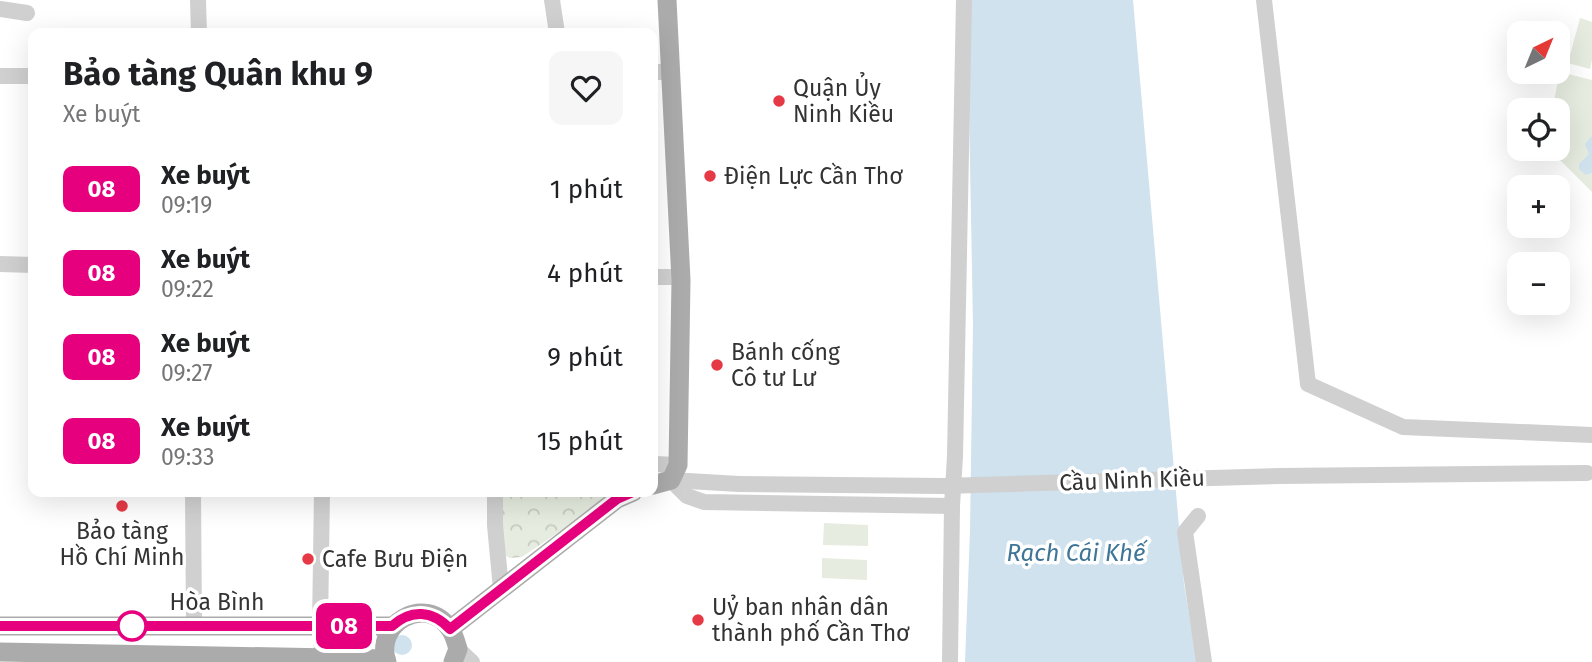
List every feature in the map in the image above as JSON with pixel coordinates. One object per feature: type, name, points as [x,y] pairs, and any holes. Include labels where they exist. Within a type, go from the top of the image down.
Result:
[{"type":"main road","points":[[667,0],[662,72],[681,277],[667,477]]},
{"type":"main road","points":[[450,629],[621,497]]},
{"type":"main road","points":[[0,652],[178,659],[387,660],[384,648],[392,626],[410,614],[421,613],[432,615],[450,629],[461,658]]},
{"type":"main road","name":"Hòa Bình","points":[[0,626],[392,626]]},
{"type":"street","points":[[198,0],[199,28]]},
{"type":"street","points":[[552,0],[556,28]]},
{"type":"street","points":[[950,662],[964,0]]},
{"type":"street","points":[[1264,0],[1308,384],[1403,427],[1592,435]]},
{"type":"street","points":[[0,9],[27,13]]},
{"type":"street","points":[[0,76],[28,76]]},
{"type":"street","points":[[0,264],[28,265]]},
{"type":"street","points":[[658,277],[681,277]]},
{"type":"street","name":"Cầu Ninh Kiều","points":[[667,477],[739,484],[944,486],[1293,476],[1590,473]]},
{"type":"street","points":[[667,477],[687,496],[704,502],[952,506]]},
{"type":"street","points":[[193,497],[194,626]]},
{"type":"street","points":[[322,497],[322,660]]},
{"type":"street","points":[[495,497],[501,589]]},
{"type":"street","points":[[1198,516],[1185,531],[1204,662]]},
{"type":"green space","points":[[1580,18],[1592,22],[1590,69],[1570,64]]},
{"type":"green space","points":[[1570,74],[1592,80],[1592,192],[1561,161],[1570,161],[1570,98],[1555,98],[1557,84],[1570,84]]},
{"type":"green space","points":[[502,497],[611,497],[522,557],[510,558],[502,554]]},
{"type":"green space","points":[[824,523],[868,525],[868,546],[823,545]]},
{"type":"green space","points":[[822,558],[867,560],[867,580],[822,578]]},
{"type":"water","name":"Rạch Cái Khế","points":[[967,0],[1133,0],[1184,584],[1197,662],[965,662],[973,324]]},
{"type":"water","points":[[1592,136],[1592,173],[1586,175],[1579,169],[1579,164],[1589,154],[1585,144]]},
{"type":"water","points":[[398,635],[406,635],[412,645],[406,655],[398,655],[392,649],[392,641]]},
{"type":"bus line","name":"08","points":[[0,626],[392,626],[410,614],[421,613],[432,615],[450,629],[622,497]]},
{"type":"place","name":"Quận Ủy Ninh Kiều","points":[[779,101]]},
{"type":"place","name":"Điện Lực Cần Thơ","points":[[710,176]]},
{"type":"place","name":"Bánh cống Cô tư Lư","points":[[717,365]]},
{"type":"place","name":"Bảo tàng Hồ Chí Minh","points":[[122,506]]},
{"type":"place","name":"Cafe Bưu Điện","points":[[308,559]]},
{"type":"place","name":"Uỷ ban nhân dân thành phố Cần Thơ","points":[[698,620]]}]
